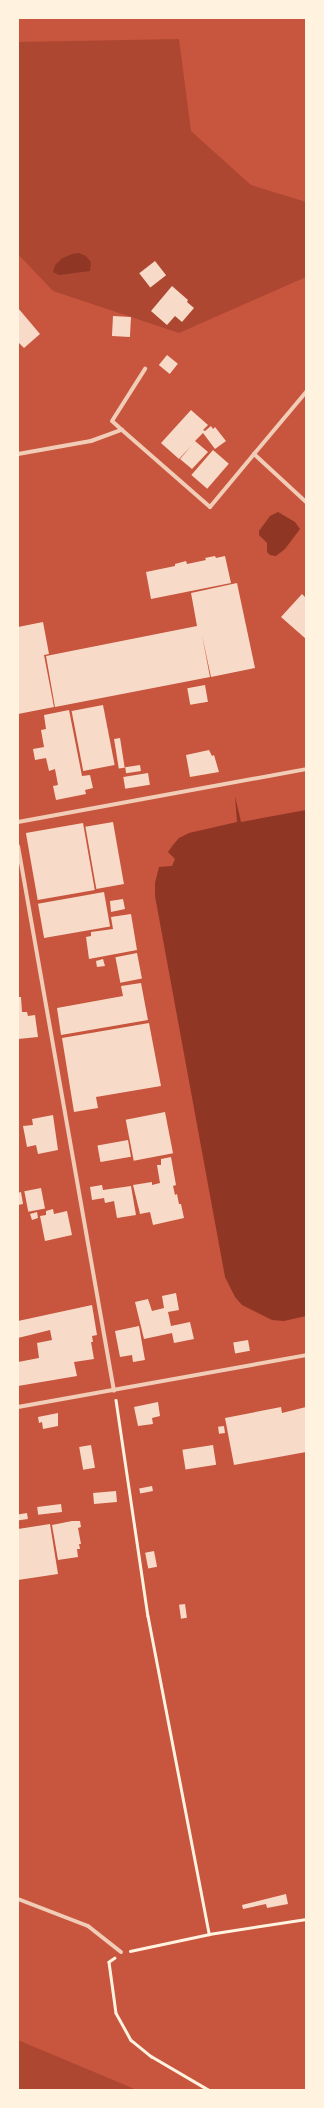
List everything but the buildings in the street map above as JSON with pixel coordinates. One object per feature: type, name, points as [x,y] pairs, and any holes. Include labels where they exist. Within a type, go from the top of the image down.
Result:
[{"type":"street","points":[[145,369],[112,421],[210,507],[306,392]]},
{"type":"street","points":[[18,454],[91,441],[122,430]]},
{"type":"street","points":[[254,454],[306,502]]},
{"type":"street","points":[[18,822],[306,769]]},
{"type":"street","points":[[18,846],[114,1391]]},
{"type":"street","points":[[18,1407],[114,1391],[306,1355]]},
{"type":"street","points":[[18,1899],[88,1926],[121,1952]]},
{"type":"path","points":[[114,1391],[148,1616],[209,1934]]},
{"type":"path","points":[[208,2090],[151,2056],[131,2040],[116,2013],[110,1962],[121,1952],[209,1934],[306,1919]]},
{"type":"shaded area","points":[[179,39],[191,131],[251,185],[306,202],[306,277],[179,333],[53,291],[18,254],[18,42]]},
{"type":"shaded area","points":[[79,253],[86,256],[91,262],[90,271],[59,275],[53,272],[55,265],[61,259],[72,254]]},
{"type":"shaded area","points":[[278,512],[295,522],[300,529],[285,549],[276,556],[270,555],[267,552],[267,543],[259,535],[259,531],[270,516]]},
{"type":"shaded area","points":[[235,796],[241,822],[306,810],[306,1316],[284,1321],[272,1320],[242,1305],[235,1297],[225,1277],[155,896],[155,883],[159,867],[172,866],[175,859],[168,852],[179,838],[189,833],[237,822]]},
{"type":"shaded area","points":[[18,2040],[32,2046],[137,2090],[18,2090]]}]
